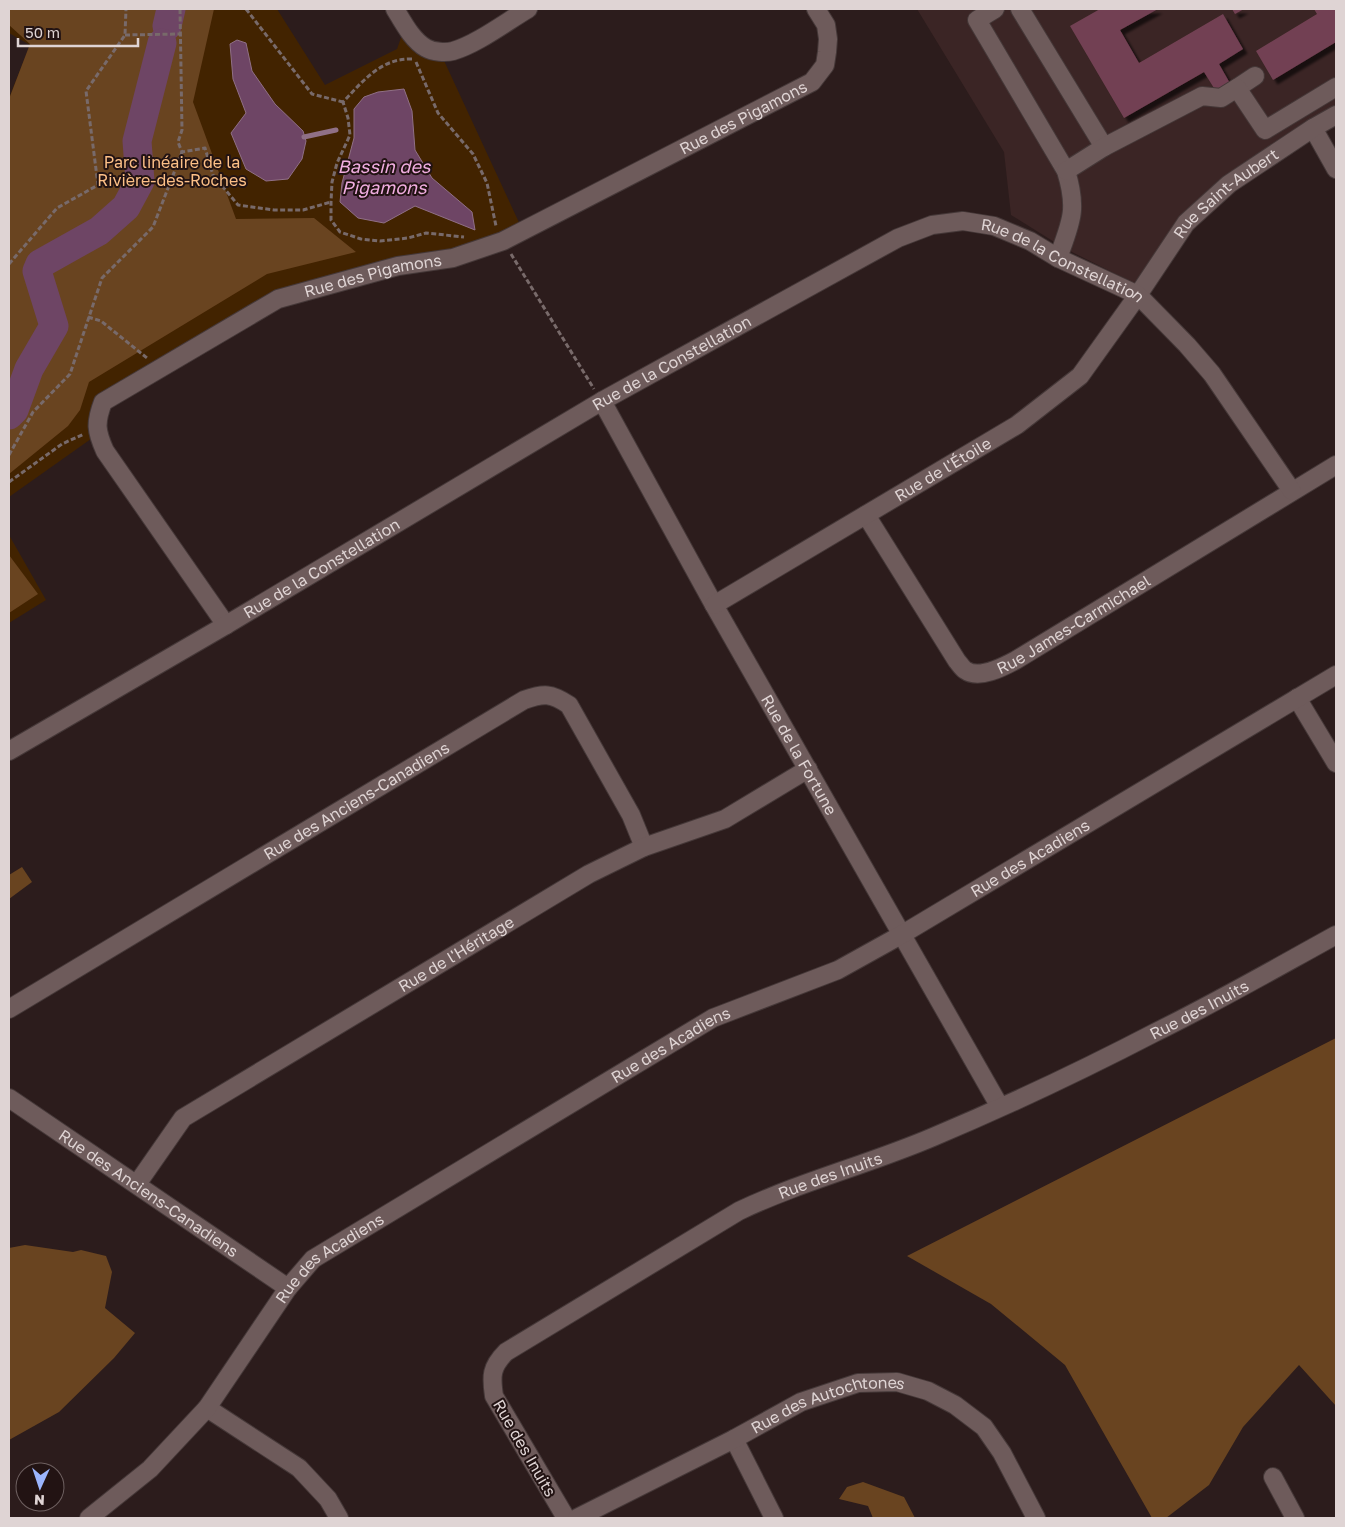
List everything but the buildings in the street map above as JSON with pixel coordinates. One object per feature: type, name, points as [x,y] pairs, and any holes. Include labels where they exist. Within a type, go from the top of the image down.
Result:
[{"type":"street","points":[[395,9],[405,26],[427,49],[451,52],[467,46],[528,9]]},
{"type":"street","name":"Rue des Pigamons","points":[[226,625],[105,451],[98,434],[98,416],[103,402],[278,299],[398,266],[453,258],[503,241],[812,82],[825,65],[828,52],[826,25],[816,9]]},
{"type":"street","points":[[994,9],[977,20],[1066,171],[1073,192],[1072,221],[1058,258]]},
{"type":"street","points":[[1020,9],[1104,147]]},
{"type":"street","points":[[1066,171],[1104,147],[1202,96],[1221,98],[1255,76]]},
{"type":"street","points":[[1237,88],[1265,130],[1336,87]]},
{"type":"street","name":"Rue Saint-Aubert","points":[[1138,295],[1186,223],[1229,184],[1313,128],[1336,115]]},
{"type":"street","points":[[1313,128],[1336,169]]},
{"type":"street","name":"Rue de la Constellation","points":[[9,751],[226,625],[602,401],[898,238],[932,225],[963,221],[994,226],[1138,295],[1187,345],[1212,374],[1292,491]]},
{"type":"street","name":"Rue de l'Étoile","points":[[714,605],[1017,425],[1080,376],[1138,295]]},
{"type":"street","name":"Rue de la Fortune","points":[[602,401],[714,605],[1000,1107]]},
{"type":"street","name":"Rue James-Carmichael","points":[[866,515],[956,661],[966,671],[980,673],[998,669],[1016,660],[1336,465]]},
{"type":"street","name":"Rue des Acadiens","points":[[89,1518],[150,1469],[207,1408],[288,1288],[314,1259],[713,1018],[838,970],[901,935],[1336,675]]},
{"type":"street","name":"Rue des Anciens-Canadiens","points":[[9,1009],[524,700],[539,694],[555,696],[569,705],[631,815],[644,847]]},
{"type":"street","points":[[1297,698],[1336,763]]},
{"type":"street","name":"Rue de l'Héritage","points":[[137,1184],[183,1118],[589,874],[644,847],[724,819],[808,769]]},
{"type":"street","name":"Rue des Inuits","points":[[566,1518],[494,1396],[492,1380],[495,1363],[506,1352],[739,1210],[924,1141],[1000,1107],[1156,1032],[1336,935]]},
{"type":"street","name":"Rue des Anciens-Canadiens","points":[[9,1098],[288,1288]]},
{"type":"street","name":"Rue des Autochtones","points":[[577,1518],[734,1439],[801,1402],[858,1383],[897,1382],[928,1391],[956,1405],[984,1427],[1002,1453],[1036,1518]]},
{"type":"street","points":[[207,1408],[299,1468],[328,1499],[339,1518]]},
{"type":"street","points":[[734,1439],[774,1518]]},
{"type":"street","points":[[1273,1477],[1295,1518]]},
{"type":"path","points":[[9,264],[57,208],[98,185],[86,91],[125,35],[126,9]]},
{"type":"path","points":[[9,456],[33,412],[70,374],[102,278],[153,227],[182,152],[178,142],[182,130],[180,9]]},
{"type":"path","points":[[246,9],[312,94],[343,102]]},
{"type":"path","points":[[125,35],[181,34]]},
{"type":"path","points":[[343,102],[369,74],[399,59],[416,60],[438,112],[473,154],[487,183],[495,223],[503,241],[602,401]]},
{"type":"path","points":[[343,102],[348,118],[350,136],[337,163],[332,182],[330,202],[332,220],[340,232],[361,239],[380,241],[408,238],[426,233],[460,236],[472,240],[480,249]]},
{"type":"path","points":[[182,152],[204,148],[213,175],[238,205],[274,210],[303,210],[330,202]]},
{"type":"path","points":[[88,317],[101,321],[158,368]]},
{"type":"path","points":[[9,482],[62,444],[98,428]]},
{"type":"shaded area","points":[[917,9],[1336,9],[1336,117],[1190,213],[1134,283],[1064,248],[1011,215],[1004,152]]},
{"type":"green space","name":"Parc linéaire de la Rivière-des-Roches","points":[[9,9],[277,9],[325,85],[397,49],[405,26],[440,52],[523,231],[278,299],[114,394],[98,434],[9,497],[9,98],[30,45],[9,33]]},
{"type":"green space","points":[[9,9],[214,9],[193,102],[236,219],[314,218],[356,252],[267,274],[89,382],[80,410],[68,426],[9,474],[9,99],[30,44],[9,25]]},
{"type":"green space","points":[[9,535],[46,600],[9,623]]},
{"type":"green space","points":[[9,555],[38,594],[9,613]]},
{"type":"green space","points":[[22,867],[32,882],[9,899],[9,875]]},
{"type":"green space","points":[[1336,1038],[1336,1406],[1299,1365],[1243,1427],[1209,1485],[1166,1518],[1152,1518],[1065,1365],[991,1304],[907,1256]]},
{"type":"green space","points":[[25,1245],[73,1252],[81,1250],[106,1256],[112,1272],[105,1308],[135,1333],[114,1358],[59,1412],[9,1440],[9,1248]]},
{"type":"green space","points":[[863,1482],[904,1497],[915,1518],[873,1518],[868,1506],[839,1499],[847,1487]]},
{"type":"water","points":[[237,40],[246,43],[252,71],[275,104],[303,131],[306,141],[302,159],[288,179],[266,181],[246,169],[231,133],[246,113],[233,79],[230,44]]},
{"type":"water","name":"Bassin des Pigamons","points":[[404,89],[412,111],[415,150],[432,178],[472,212],[475,230],[415,206],[384,223],[358,218],[340,202],[342,183],[354,138],[354,109],[364,97],[378,92]]},
{"type":"waterway","points":[[167,26],[171,9]]},
{"type":"waterway","points":[[9,415],[14,410],[29,369],[54,326],[37,271],[40,264],[99,231],[126,207],[140,181],[137,141],[162,43]]},
{"type":"waterway","points":[[304,137],[336,130]]}]
